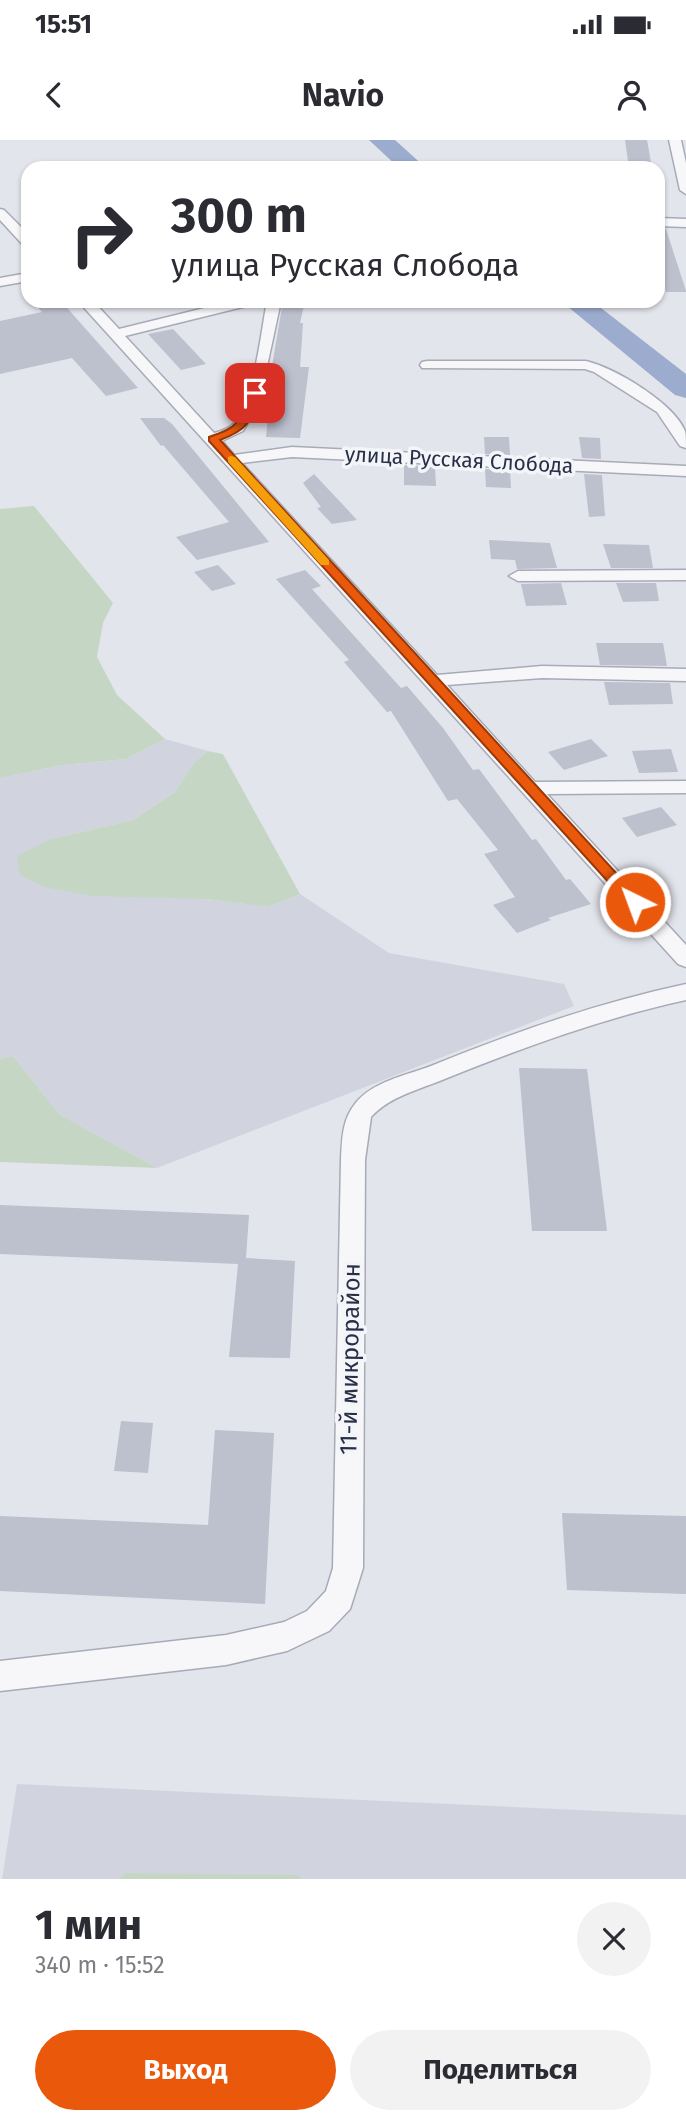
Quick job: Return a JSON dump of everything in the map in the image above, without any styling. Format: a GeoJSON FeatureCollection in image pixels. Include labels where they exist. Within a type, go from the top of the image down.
{"type":"FeatureCollection","features":[{"type":"Feature","properties":{"kind":"street"},"geometry":{"type":"LineString","coordinates":[[676,140],[686,190]]}},
{"type":"Feature","properties":{"kind":"street"},"geometry":{"type":"LineString","coordinates":[[1,216],[21,235]]}},
{"type":"Feature","properties":{"kind":"street"},"geometry":{"type":"LineString","coordinates":[[665,222],[686,223]]}},
{"type":"Feature","properties":{"kind":"street"},"geometry":{"type":"LineString","coordinates":[[0,282],[21,278]]}},
{"type":"Feature","properties":{"kind":"street"},"geometry":{"type":"LineString","coordinates":[[92,308],[533,788],[686,959]]}},
{"type":"Feature","properties":{"kind":"street"},"geometry":{"type":"LineString","coordinates":[[117,334],[222,308]]}},
{"type":"Feature","properties":{"kind":"street"},"geometry":{"type":"LineString","coordinates":[[213,439],[237,429],[247,415],[255,393],[273,308]]}},
{"type":"Feature","properties":{"kind":"street"},"geometry":{"type":"LineString","coordinates":[[427,365],[586,365],[599,369],[662,409],[686,443]]}},
{"type":"Feature","properties":{"kind":"street","name":"улица Русская Слобода"},"geometry":{"type":"LineString","coordinates":[[232,460],[292,453],[686,471]]}},
{"type":"Feature","properties":{"kind":"street"},"geometry":{"type":"LineString","coordinates":[[518,576],[686,575]]}},
{"type":"Feature","properties":{"kind":"street"},"geometry":{"type":"LineString","coordinates":[[433,681],[541,671],[686,676]]}},
{"type":"Feature","properties":{"kind":"street"},"geometry":{"type":"LineString","coordinates":[[533,788],[686,788]]}},
{"type":"Feature","properties":{"kind":"street","name":"11-й микрорайон"},"geometry":{"type":"LineString","coordinates":[[0,1676],[226,1650],[287,1636],[318,1621],[339,1599],[348,1567],[353,1160],[355,1126],[366,1105],[488,1051],[650,999],[686,992]]}},
{"type":"Feature","properties":{"kind":"shaded area"},"geometry":{"type":"Polygon","coordinates":[[[165,739],[208,751],[195,761],[175,792],[133,820],[51,839],[206,899],[268,907],[300,894],[389,953],[564,984],[574,1006],[157,1168],[59,1114],[13,1056],[0,1059],[0,778],[63,765],[126,759],[165,739]]]}},
{"type":"Feature","properties":{"kind":"shaded area"},"geometry":{"type":"Polygon","coordinates":[[[17,1784],[686,1815],[686,1879],[2,1879],[17,1784]]]}},
{"type":"Feature","properties":{"kind":"green space"},"geometry":{"type":"Polygon","coordinates":[[[34,506],[113,603],[103,623],[97,657],[117,695],[165,739],[126,759],[63,765],[0,778],[0,509],[34,506]]]}},
{"type":"Feature","properties":{"kind":"green space"},"geometry":{"type":"Polygon","coordinates":[[[208,751],[223,754],[300,894],[268,907],[206,899],[93,896],[44,887],[20,875],[17,856],[51,839],[133,820],[175,792],[195,761],[208,751]]]}},
{"type":"Feature","properties":{"kind":"green space"},"geometry":{"type":"Polygon","coordinates":[[[13,1056],[59,1114],[157,1168],[0,1162],[0,1059],[13,1056]]]}},
{"type":"Feature","properties":{"kind":"green space"},"geometry":{"type":"Polygon","coordinates":[[[126,1873],[298,1875],[301,1879],[119,1879],[126,1873]]]}},
{"type":"Feature","properties":{"kind":"building"},"geometry":{"type":"Polygon","coordinates":[[[625,140],[647,140],[651,161],[628,161],[625,140]]]}},
{"type":"Feature","properties":{"kind":"building"},"geometry":{"type":"Polygon","coordinates":[[[666,229],[686,292],[666,292],[666,229]]]}},
{"type":"Feature","properties":{"kind":"building"},"geometry":{"type":"Polygon","coordinates":[[[38,308],[67,308],[138,388],[106,396],[72,358],[0,374],[0,321],[42,312],[38,308]]]}},
{"type":"Feature","properties":{"kind":"building"},"geometry":{"type":"Polygon","coordinates":[[[282,308],[303,308],[300,323],[303,323],[300,367],[309,367],[300,438],[266,437],[272,377],[270,378],[282,308]]]}},
{"type":"Feature","properties":{"kind":"building"},"geometry":{"type":"Polygon","coordinates":[[[173,329],[206,364],[181,370],[148,334],[173,329]]]}},
{"type":"Feature","properties":{"kind":"building"},"geometry":{"type":"Polygon","coordinates":[[[140,418],[164,418],[172,424],[269,542],[197,560],[176,537],[229,522],[163,445],[161,446],[140,418]]]}},
{"type":"Feature","properties":{"kind":"building"},"geometry":{"type":"Polygon","coordinates":[[[484,437],[509,437],[510,455],[485,454],[484,437]]]}},
{"type":"Feature","properties":{"kind":"building"},"geometry":{"type":"Polygon","coordinates":[[[579,437],[600,438],[601,459],[582,458],[579,437]]]}},
{"type":"Feature","properties":{"kind":"building"},"geometry":{"type":"Polygon","coordinates":[[[404,465],[435,467],[436,486],[404,485],[404,465]]]}},
{"type":"Feature","properties":{"kind":"building"},"geometry":{"type":"Polygon","coordinates":[[[485,469],[510,470],[511,488],[486,487],[485,469]]]}},
{"type":"Feature","properties":{"kind":"building"},"geometry":{"type":"Polygon","coordinates":[[[314,474],[357,520],[332,524],[317,508],[321,507],[303,483],[314,474]]]}},
{"type":"Feature","properties":{"kind":"building"},"geometry":{"type":"Polygon","coordinates":[[[584,474],[602,475],[605,516],[589,517],[584,474]]]}},
{"type":"Feature","properties":{"kind":"building"},"geometry":{"type":"Polygon","coordinates":[[[489,540],[550,543],[557,568],[517,569],[515,560],[491,559],[489,540]]]}},
{"type":"Feature","properties":{"kind":"building"},"geometry":{"type":"Polygon","coordinates":[[[603,544],[649,545],[653,568],[611,568],[603,544]]]}},
{"type":"Feature","properties":{"kind":"building"},"geometry":{"type":"Polygon","coordinates":[[[218,565],[236,584],[212,591],[194,572],[218,565]]]}},
{"type":"Feature","properties":{"kind":"building"},"geometry":{"type":"Polygon","coordinates":[[[305,570],[321,586],[312,589],[401,688],[407,686],[443,728],[473,770],[479,769],[532,840],[536,839],[566,880],[570,879],[591,904],[548,918],[551,920],[517,933],[493,905],[515,897],[484,854],[498,850],[457,799],[448,801],[391,711],[387,712],[344,662],[349,660],[276,579],[305,570]]]}},
{"type":"Feature","properties":{"kind":"building"},"geometry":{"type":"Polygon","coordinates":[[[561,583],[567,605],[526,606],[521,584],[561,583]]]}},
{"type":"Feature","properties":{"kind":"building"},"geometry":{"type":"Polygon","coordinates":[[[616,583],[656,583],[659,601],[623,602],[616,583]]]}},
{"type":"Feature","properties":{"kind":"building"},"geometry":{"type":"Polygon","coordinates":[[[596,643],[663,643],[667,666],[600,665],[596,643]]]}},
{"type":"Feature","properties":{"kind":"building"},"geometry":{"type":"Polygon","coordinates":[[[604,682],[670,683],[673,704],[609,705],[604,682]]]}},
{"type":"Feature","properties":{"kind":"building"},"geometry":{"type":"Polygon","coordinates":[[[591,739],[608,756],[564,770],[548,752],[591,739]]]}},
{"type":"Feature","properties":{"kind":"building"},"geometry":{"type":"Polygon","coordinates":[[[671,749],[678,772],[639,773],[632,751],[671,749]]]}},
{"type":"Feature","properties":{"kind":"building"},"geometry":{"type":"Polygon","coordinates":[[[661,807],[677,825],[637,837],[622,818],[661,807]]]}},
{"type":"Feature","properties":{"kind":"building"},"geometry":{"type":"Polygon","coordinates":[[[519,1068],[587,1069],[607,1231],[532,1231],[519,1068]]]}},
{"type":"Feature","properties":{"kind":"building"},"geometry":{"type":"Polygon","coordinates":[[[0,1205],[249,1215],[246,1258],[295,1261],[290,1358],[229,1357],[238,1264],[0,1254],[0,1205]]]}},
{"type":"Feature","properties":{"kind":"building"},"geometry":{"type":"Polygon","coordinates":[[[121,1421],[153,1423],[148,1473],[114,1471],[121,1421]]]}},
{"type":"Feature","properties":{"kind":"building"},"geometry":{"type":"Polygon","coordinates":[[[215,1430],[274,1433],[265,1604],[0,1591],[0,1516],[208,1525],[215,1430]]]}},
{"type":"Feature","properties":{"kind":"building"},"geometry":{"type":"Polygon","coordinates":[[[562,1513],[686,1516],[686,1594],[567,1590],[562,1513]]]}},
{"type":"Feature","properties":{"kind":"waterway"},"geometry":{"type":"LineString","coordinates":[[381,140],[406,161]]}},
{"type":"Feature","properties":{"kind":"waterway"},"geometry":{"type":"LineString","coordinates":[[584,308],[686,389]]}},
{"type":"Feature","properties":{"kind":"slow traffic"},"geometry":{"type":"LineString","coordinates":[[231,460],[325,562]]}},
{"type":"Feature","properties":{"kind":"route"},"geometry":{"type":"LineString","coordinates":[[255,393],[247,415],[237,429],[213,439],[635,902]]}}]}
